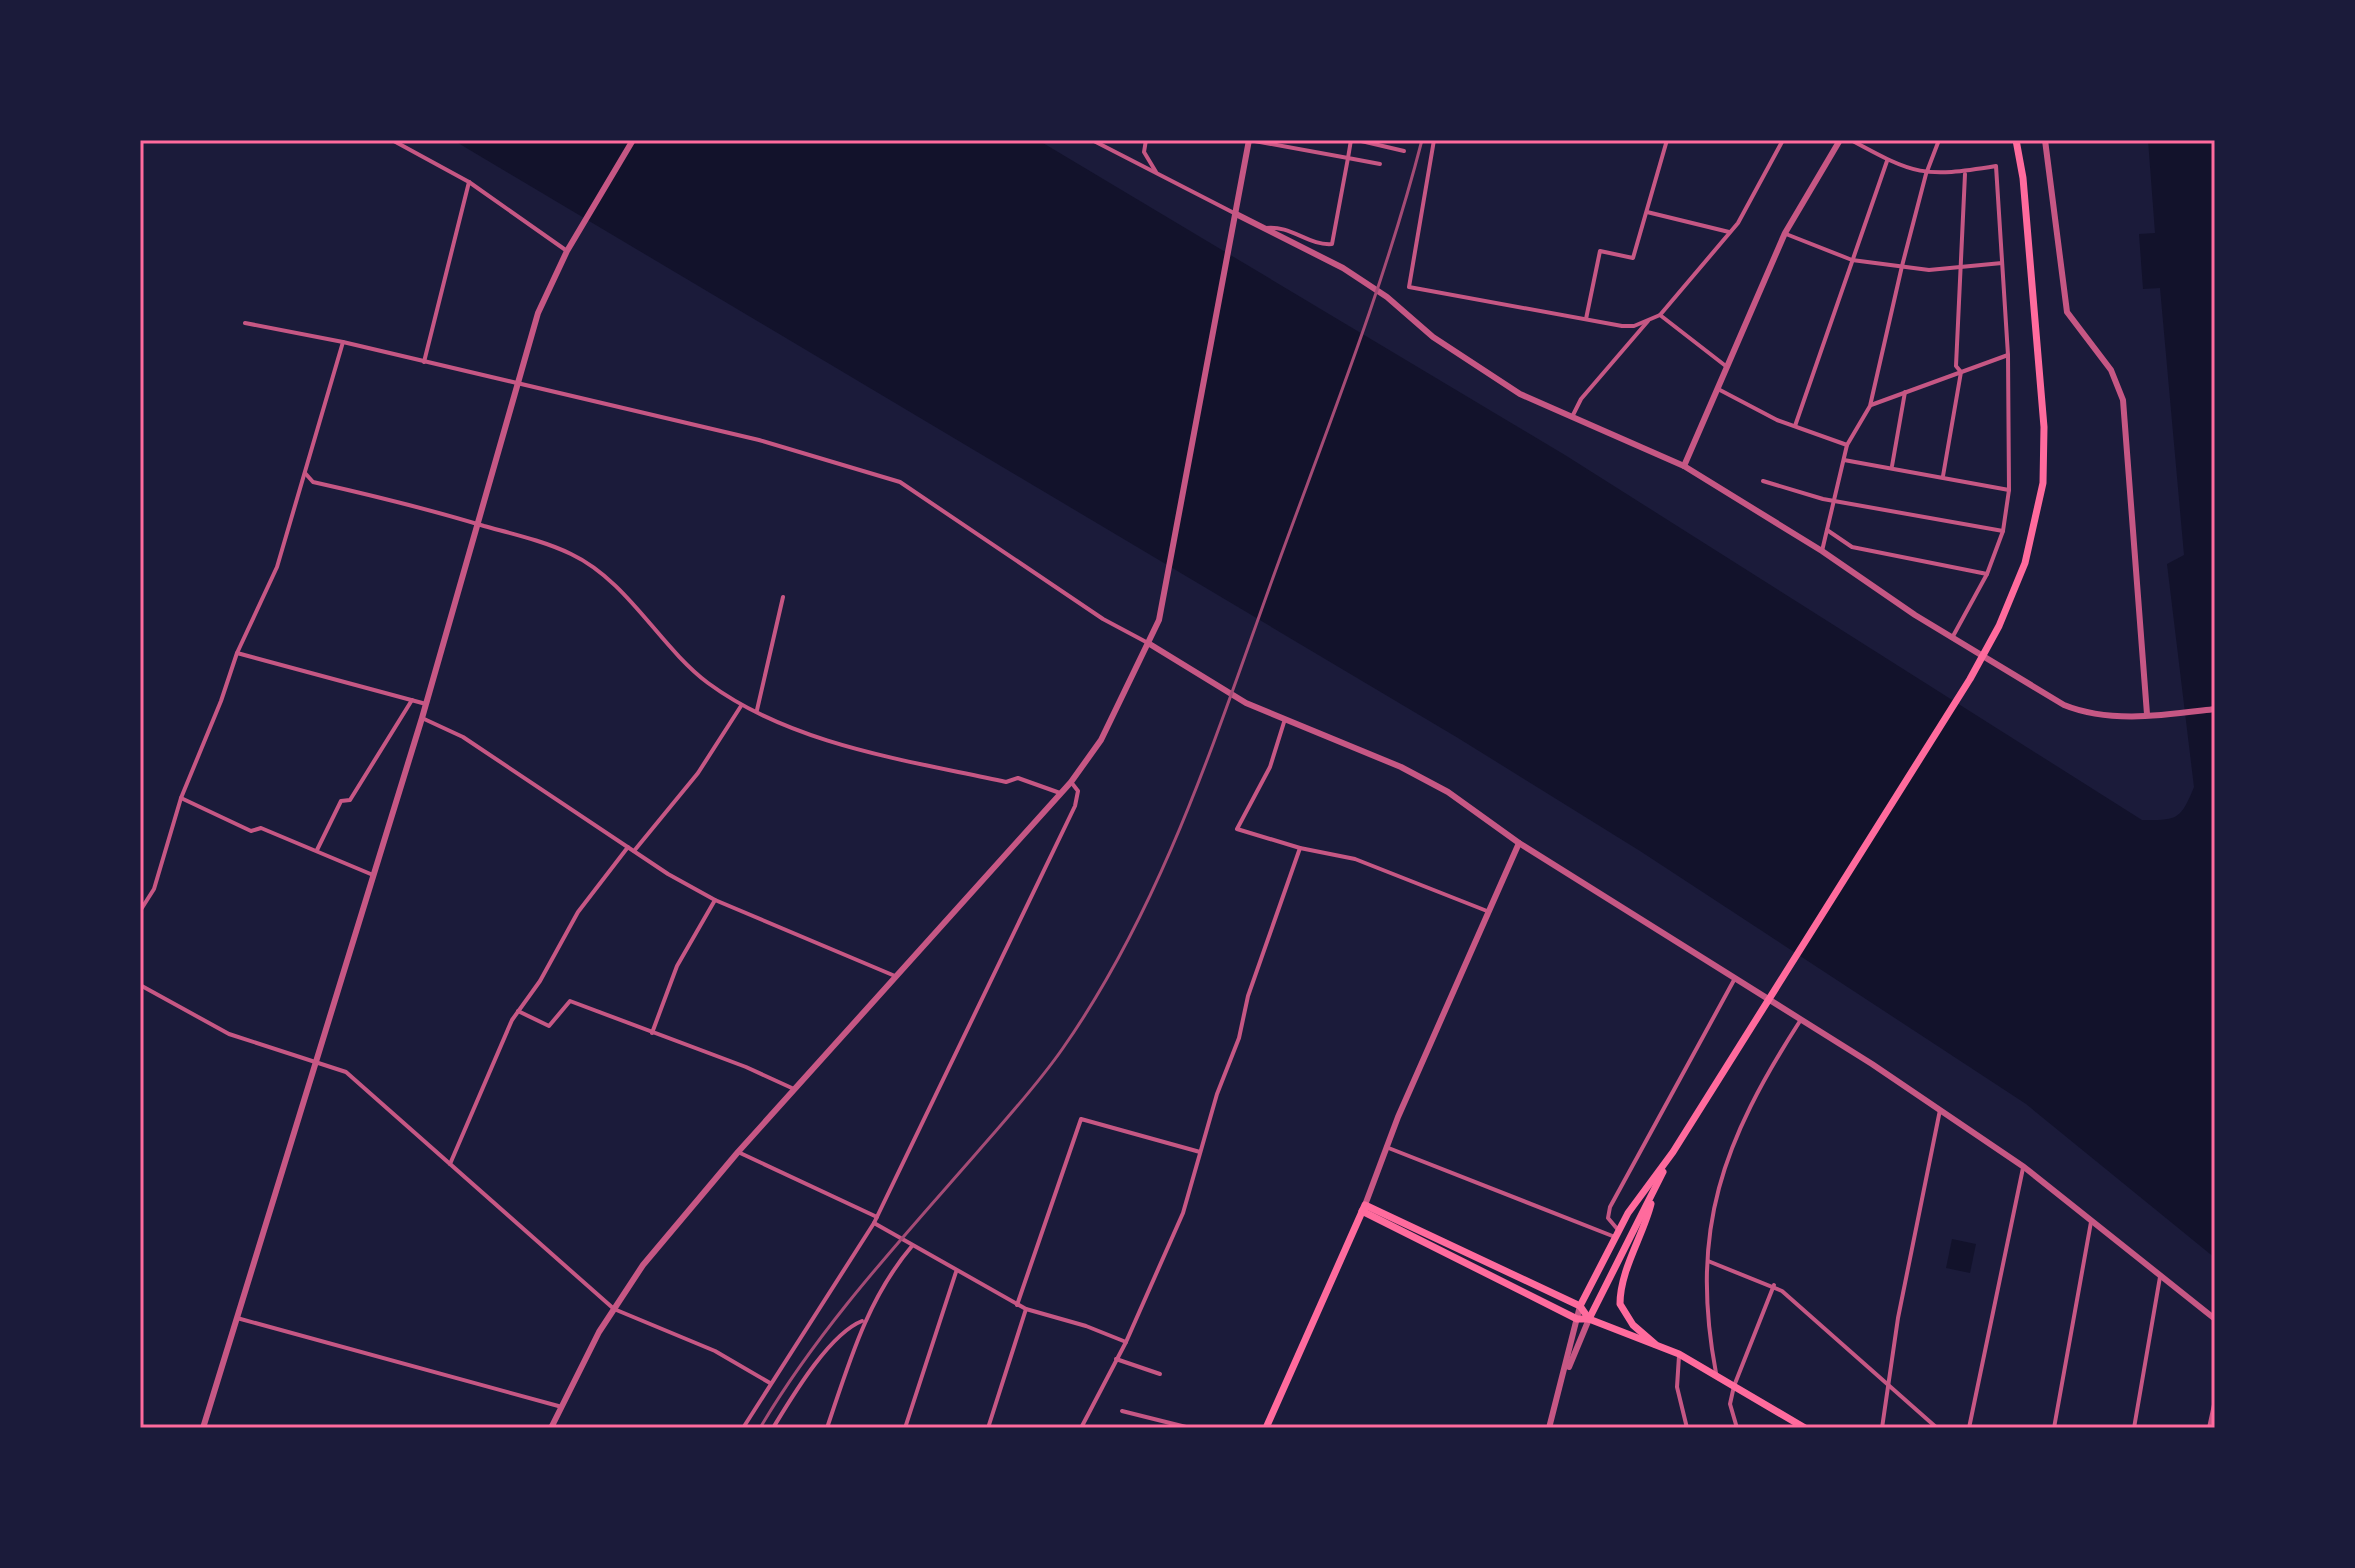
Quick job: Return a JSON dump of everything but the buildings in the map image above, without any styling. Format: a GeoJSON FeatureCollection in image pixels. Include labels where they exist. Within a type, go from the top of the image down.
{"type":"FeatureCollection","features":[{"type":"Feature","properties":{"kind":"main road"},"geometry":{"type":"LineString","coordinates":[[1580,1306],[1617,1234],[1673,1152],[1970,679],[1999,626],[2025,563],[2036,525],[2044,452],[2023,178],[2016,140]]}},
{"type":"Feature","properties":{"kind":"main road"},"geometry":{"type":"LineString","coordinates":[[1589,1319],[1673,1152]]}},
{"type":"Feature","properties":{"kind":"main road"},"geometry":{"type":"LineString","coordinates":[[1654,1190],[1645,1229],[1623,1281],[1620,1304],[1633,1325],[1657,1347]]}},
{"type":"Feature","properties":{"kind":"main road"},"geometry":{"type":"LineString","coordinates":[[1363,1208],[1580,1306],[1589,1319]]}},
{"type":"Feature","properties":{"kind":"main road"},"geometry":{"type":"LineString","coordinates":[[1363,1208],[1577,1319],[1589,1319],[1679,1354],[1805,1428]]}},
{"type":"Feature","properties":{"kind":"main road"},"geometry":{"type":"LineString","coordinates":[[1266,1428],[1363,1208]]}},
{"type":"Feature","properties":{"kind":"street"},"geometry":{"type":"LineString","coordinates":[[392,140],[469,182],[569,247]]}},
{"type":"Feature","properties":{"kind":"street"},"geometry":{"type":"LineString","coordinates":[[203,1428],[422,718],[520,385],[538,313],[569,247],[633,140]]}},
{"type":"Feature","properties":{"kind":"street"},"geometry":{"type":"LineString","coordinates":[[1092,140],[1343,268],[1387,297],[1445,345],[1520,394],[1684,466],[1822,551],[1952,638],[2064,705],[2091,716],[2176,714],[2215,709]]}},
{"type":"Feature","properties":{"kind":"street"},"geometry":{"type":"LineString","coordinates":[[1146,140],[1144,152],[1158,174]]}},
{"type":"Feature","properties":{"kind":"street"},"geometry":{"type":"LineString","coordinates":[[551,1428],[599,1332],[643,1265],[738,1152],[1071,782],[1101,740],[1159,620],[1249,140],[1380,164]]}},
{"type":"Feature","properties":{"kind":"street"},"geometry":{"type":"LineString","coordinates":[[1265,228],[1282,226],[1322,245],[1332,244],[1354,140],[1404,151]]}},
{"type":"Feature","properties":{"kind":"street"},"geometry":{"type":"LineString","coordinates":[[1434,140],[1409,287],[1622,326],[1660,315],[1738,223],[1783,140]]}},
{"type":"Feature","properties":{"kind":"street"},"geometry":{"type":"LineString","coordinates":[[1586,319],[1600,251],[1633,258],[1667,140]]}},
{"type":"Feature","properties":{"kind":"street"},"geometry":{"type":"LineString","coordinates":[[1684,466],[1785,233],[1840,140]]}},
{"type":"Feature","properties":{"kind":"street"},"geometry":{"type":"LineString","coordinates":[[1851,140],[1887,161],[1926,174],[1965,174],[1996,166],[2008,355],[2009,490],[2003,531],[1987,574],[1952,638]]}},
{"type":"Feature","properties":{"kind":"street"},"geometry":{"type":"LineString","coordinates":[[1822,551],[1847,445],[1870,406],[1902,266],[1926,174],[1939,140]]}},
{"type":"Feature","properties":{"kind":"street"},"geometry":{"type":"LineString","coordinates":[[2045,140],[2067,312],[2111,370],[2123,400],[2147,714]]}},
{"type":"Feature","properties":{"kind":"street"},"geometry":{"type":"LineString","coordinates":[[1795,426],[1887,161]]}},
{"type":"Feature","properties":{"kind":"street"},"geometry":{"type":"LineString","coordinates":[[1943,476],[1961,372],[1956,366],[1958,268],[1965,174]]}},
{"type":"Feature","properties":{"kind":"street"},"geometry":{"type":"LineString","coordinates":[[424,362],[469,182]]}},
{"type":"Feature","properties":{"kind":"street"},"geometry":{"type":"LineString","coordinates":[[1647,212],[1729,232]]}},
{"type":"Feature","properties":{"kind":"street"},"geometry":{"type":"LineString","coordinates":[[1785,233],[1852,260],[1929,270],[2002,263]]}},
{"type":"Feature","properties":{"kind":"street"},"geometry":{"type":"LineString","coordinates":[[1660,315],[1727,367]]}},
{"type":"Feature","properties":{"kind":"street"},"geometry":{"type":"LineString","coordinates":[[1571,419],[1581,399],[1648,320]]}},
{"type":"Feature","properties":{"kind":"street"},"geometry":{"type":"LineString","coordinates":[[245,323],[343,342],[759,440],[900,482],[1103,619],[1246,703],[1425,778],[1519,843],[1940,1110],[2024,1167],[2215,1319]]}},
{"type":"Feature","properties":{"kind":"street"},"geometry":{"type":"LineString","coordinates":[[140,911],[154,889],[181,798],[237,653],[277,567],[343,342]]}},
{"type":"Feature","properties":{"kind":"street"},"geometry":{"type":"LineString","coordinates":[[1870,406],[2008,355]]}},
{"type":"Feature","properties":{"kind":"street"},"geometry":{"type":"LineString","coordinates":[[1718,389],[1795,426],[1847,445]]}},
{"type":"Feature","properties":{"kind":"street"},"geometry":{"type":"LineString","coordinates":[[1892,466],[1905,392]]}},
{"type":"Feature","properties":{"kind":"street"},"geometry":{"type":"LineString","coordinates":[[1844,460],[1892,466],[2009,490]]}},
{"type":"Feature","properties":{"kind":"street"},"geometry":{"type":"LineString","coordinates":[[305,473],[313,482],[441,511],[574,555],[606,578],[706,681],[741,706],[757,710],[794,728],[883,756],[1006,782],[1018,778],[1060,793]]}},
{"type":"Feature","properties":{"kind":"street"},"geometry":{"type":"LineString","coordinates":[[1763,481],[1834,500],[2003,531]]}},
{"type":"Feature","properties":{"kind":"street"},"geometry":{"type":"LineString","coordinates":[[1827,530],[1852,547],[1987,574]]}},
{"type":"Feature","properties":{"kind":"street"},"geometry":{"type":"LineString","coordinates":[[757,710],[783,597]]}},
{"type":"Feature","properties":{"kind":"street"},"geometry":{"type":"LineString","coordinates":[[237,653],[426,704]]}},
{"type":"Feature","properties":{"kind":"street"},"geometry":{"type":"LineString","coordinates":[[317,850],[341,801],[350,800],[412,700]]}},
{"type":"Feature","properties":{"kind":"street"},"geometry":{"type":"LineString","coordinates":[[634,851],[698,773],[741,706]]}},
{"type":"Feature","properties":{"kind":"street"},"geometry":{"type":"LineString","coordinates":[[422,718],[463,737],[634,851],[715,900],[896,976]]}},
{"type":"Feature","properties":{"kind":"street"},"geometry":{"type":"LineString","coordinates":[[1285,719],[1270,767],[1237,829],[1300,848],[1355,859],[1487,911]]}},
{"type":"Feature","properties":{"kind":"street"},"geometry":{"type":"LineString","coordinates":[[743,1428],[770,1383],[806,1334],[874,1223],[1075,806],[1078,791],[1071,782]]}},
{"type":"Feature","properties":{"kind":"street"},"geometry":{"type":"LineString","coordinates":[[181,798],[251,831],[261,828],[373,875]]}},
{"type":"Feature","properties":{"kind":"street"},"geometry":{"type":"LineString","coordinates":[[1363,1208],[1386,1147],[1519,843]]}},
{"type":"Feature","properties":{"kind":"street"},"geometry":{"type":"LineString","coordinates":[[450,1164],[485,1077],[518,1011],[578,912],[628,847]]}},
{"type":"Feature","properties":{"kind":"street"},"geometry":{"type":"LineString","coordinates":[[1081,1428],[1126,1342],[1183,1213],[1200,1152],[1300,848]]}},
{"type":"Feature","properties":{"kind":"street"},"geometry":{"type":"LineString","coordinates":[[652,1033],[677,966],[715,900]]}},
{"type":"Feature","properties":{"kind":"street"},"geometry":{"type":"LineString","coordinates":[[1617,1234],[1608,1218],[1610,1207],[1734,980]]}},
{"type":"Feature","properties":{"kind":"street"},"geometry":{"type":"LineString","coordinates":[[140,985],[229,1034],[271,1051],[346,1072],[614,1309],[715,1351],[770,1383]]}},
{"type":"Feature","properties":{"kind":"street"},"geometry":{"type":"LineString","coordinates":[[518,1011],[549,1026],[570,1001],[746,1067],[794,1089]]}},
{"type":"Feature","properties":{"kind":"street"},"geometry":{"type":"LineString","coordinates":[[1716,1377],[1707,1322],[1708,1261],[1715,1202],[1732,1141],[1760,1083],[1800,1021]]}},
{"type":"Feature","properties":{"kind":"street"},"geometry":{"type":"LineString","coordinates":[[1882,1428],[1940,1110]]}},
{"type":"Feature","properties":{"kind":"street"},"geometry":{"type":"LineString","coordinates":[[1017,1305],[1081,1119],[1200,1152]]}},
{"type":"Feature","properties":{"kind":"street"},"geometry":{"type":"LineString","coordinates":[[1386,1147],[1617,1234]]}},
{"type":"Feature","properties":{"kind":"street"},"geometry":{"type":"LineString","coordinates":[[738,1152],[877,1217]]}},
{"type":"Feature","properties":{"kind":"street"},"geometry":{"type":"LineString","coordinates":[[1969,1428],[2024,1167]]}},
{"type":"Feature","properties":{"kind":"street"},"geometry":{"type":"LineString","coordinates":[[2054,1428],[2092,1219]]}},
{"type":"Feature","properties":{"kind":"street"},"geometry":{"type":"LineString","coordinates":[[874,1223],[1017,1305],[1126,1342]]}},
{"type":"Feature","properties":{"kind":"street"},"geometry":{"type":"LineString","coordinates":[[827,1428],[864,1321],[886,1279],[912,1246]]}},
{"type":"Feature","properties":{"kind":"street"},"geometry":{"type":"LineString","coordinates":[[1708,1261],[1774,1285],[1937,1428]]}},
{"type":"Feature","properties":{"kind":"street"},"geometry":{"type":"LineString","coordinates":[[905,1428],[956,1272]]}},
{"type":"Feature","properties":{"kind":"street"},"geometry":{"type":"LineString","coordinates":[[2134,1428],[2161,1274]]}},
{"type":"Feature","properties":{"kind":"street"},"geometry":{"type":"LineString","coordinates":[[1737,1428],[1730,1404],[1734,1386],[1774,1285]]}},
{"type":"Feature","properties":{"kind":"street"},"geometry":{"type":"LineString","coordinates":[[1549,1428],[1580,1306]]}},
{"type":"Feature","properties":{"kind":"street"},"geometry":{"type":"LineString","coordinates":[[988,1428],[1026,1309]]}},
{"type":"Feature","properties":{"kind":"street"},"geometry":{"type":"LineString","coordinates":[[237,1318],[562,1407]]}},
{"type":"Feature","properties":{"kind":"street"},"geometry":{"type":"LineString","coordinates":[[1563,1381],[1589,1319]]}},
{"type":"Feature","properties":{"kind":"street"},"geometry":{"type":"LineString","coordinates":[[773,1428],[814,1368],[850,1326],[864,1321]]}},
{"type":"Feature","properties":{"kind":"street"},"geometry":{"type":"LineString","coordinates":[[1679,1354],[1677,1387],[1687,1428]]}},
{"type":"Feature","properties":{"kind":"street"},"geometry":{"type":"LineString","coordinates":[[1116,1359],[1160,1374]]}},
{"type":"Feature","properties":{"kind":"street"},"geometry":{"type":"LineString","coordinates":[[2209,1428],[2215,1400]]}},
{"type":"Feature","properties":{"kind":"street"},"geometry":{"type":"LineString","coordinates":[[1122,1411],[1190,1428]]}},
{"type":"Feature","properties":{"kind":"shaded area"},"geometry":{"type":"Polygon","coordinates":[[[453,140],[1038,140],[1565,455],[2142,820],[2163,820],[2181,812],[2194,787],[2167,564],[2184,555],[2160,288],[2143,289],[2139,234],[2155,233],[2148,140],[2215,140],[2215,1258],[2026,1104],[1640,851],[1458,738],[453,140]]]}},
{"type":"Feature","properties":{"kind":"shaded area"},"geometry":{"type":"Polygon","coordinates":[[[1952,1239],[1976,1244],[1970,1273],[1946,1268],[1952,1239]]]}},
{"type":"Feature","properties":{"kind":"railway"},"geometry":{"type":"LineString","coordinates":[[760,1428],[808,1356],[861,1287],[1053,1062],[1098,993],[1130,936],[1184,818],[1231,695],[1372,304],[1422,140]]}}]}
